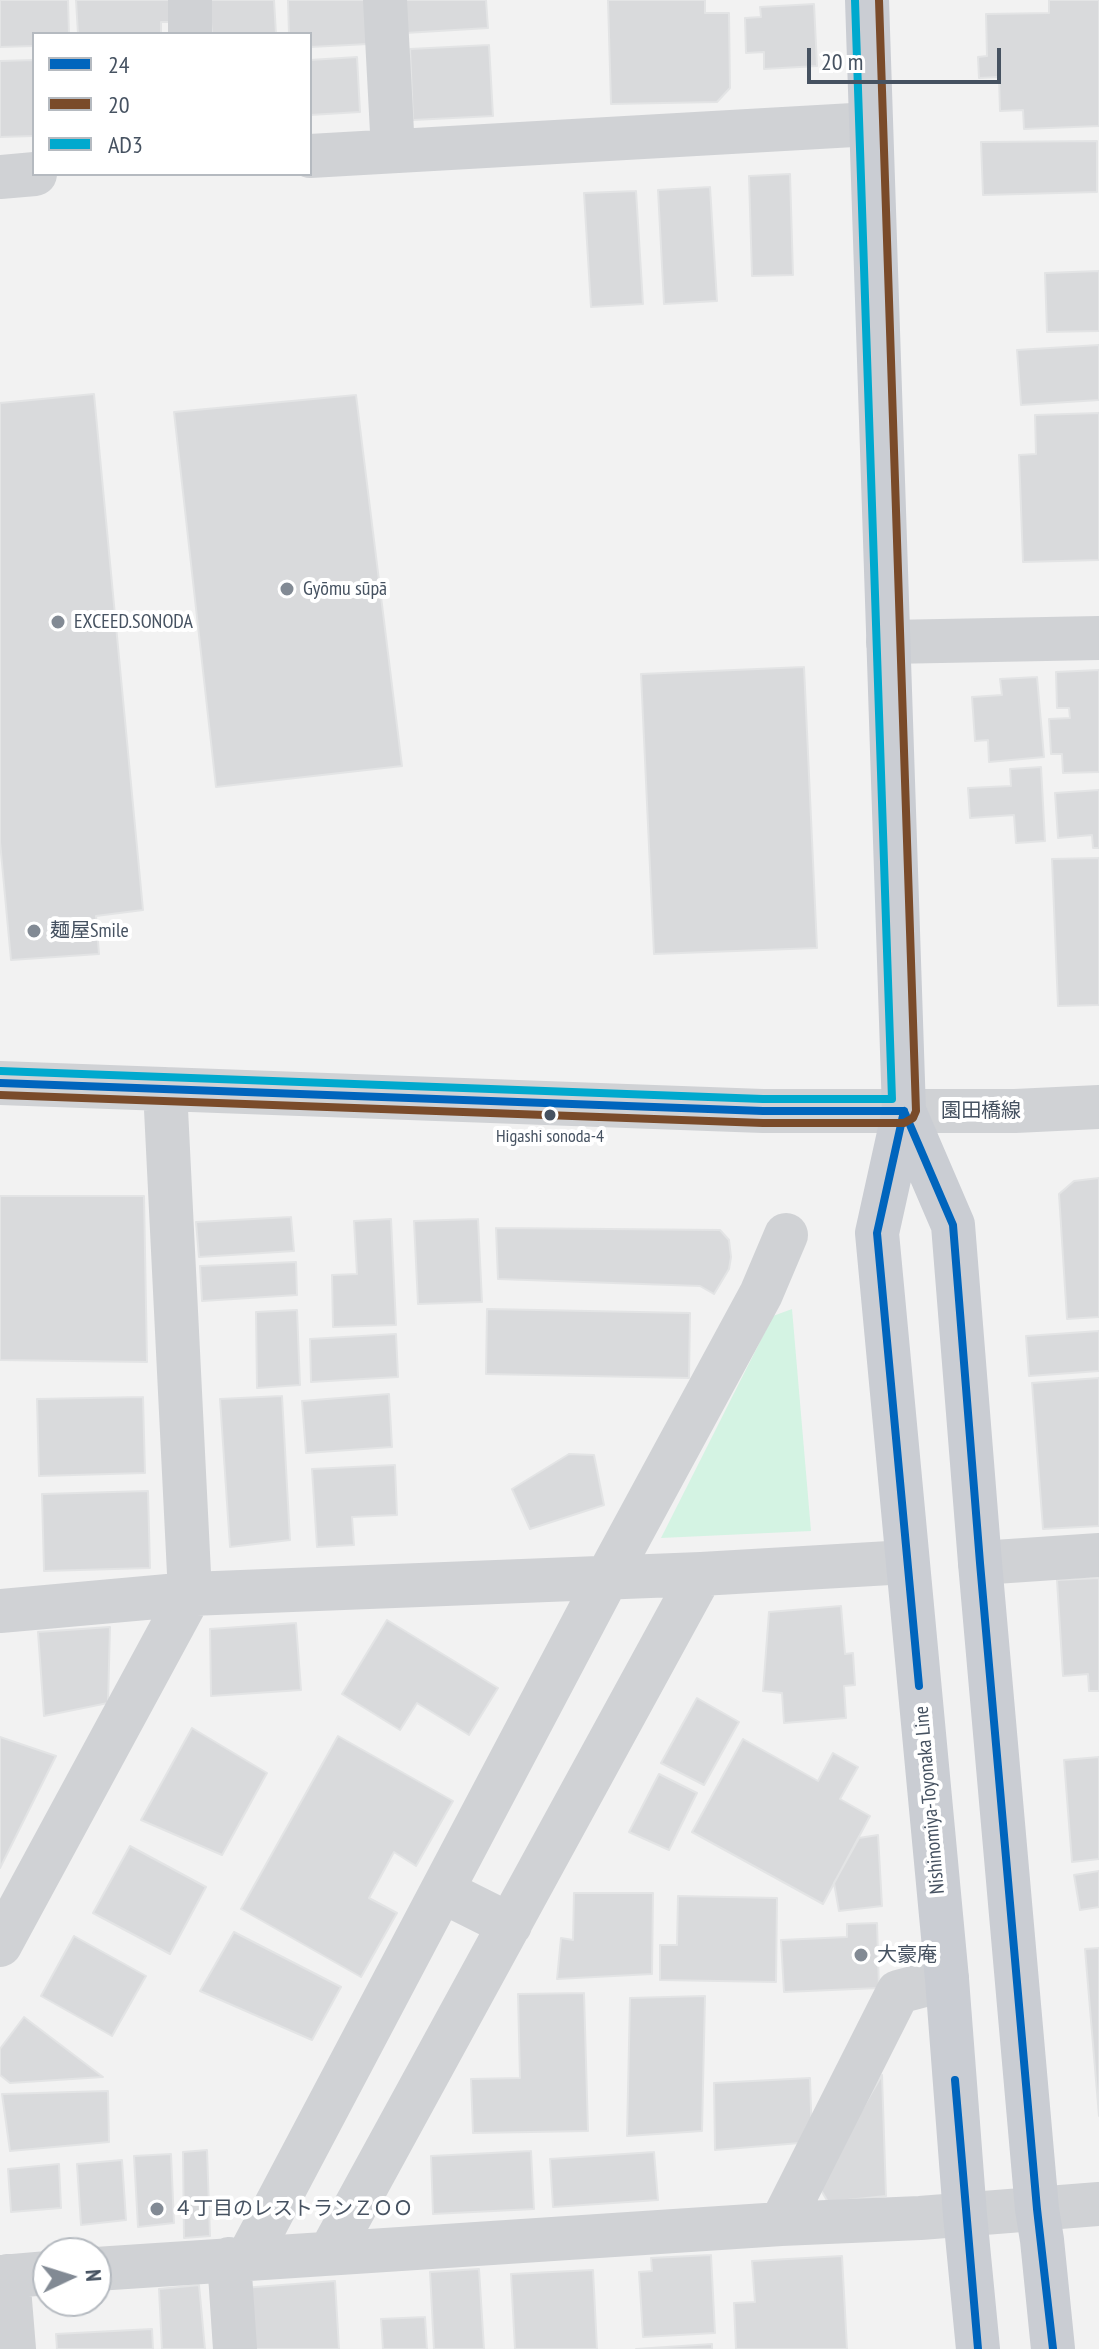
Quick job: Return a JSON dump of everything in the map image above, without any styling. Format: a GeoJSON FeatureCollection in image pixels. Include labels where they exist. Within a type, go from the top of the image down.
{"type":"FeatureCollection","features":[{"type":"Feature","properties":{"kind":"main road","name":"Nishinomiya-Toyonaka Line"},"geometry":{"type":"LineString","coordinates":[[867,0],[904,1111],[877,1233],[947,1979],[978,2349]]}},
{"type":"Feature","properties":{"kind":"main road","name":"Nishinomiya-Toyonaka Line"},"geometry":{"type":"LineString","coordinates":[[904,1111],[953,1225],[1037,2209],[1053,2349]]}},
{"type":"Feature","properties":{"kind":"street"},"geometry":{"type":"LineString","coordinates":[[190,0],[190,32]]}},
{"type":"Feature","properties":{"kind":"street"},"geometry":{"type":"LineString","coordinates":[[385,0],[393,151]]}},
{"type":"Feature","properties":{"kind":"street"},"geometry":{"type":"LineString","coordinates":[[312,156],[871,124]]}},
{"type":"Feature","properties":{"kind":"street"},"geometry":{"type":"LineString","coordinates":[[0,177],[32,174]]}},
{"type":"Feature","properties":{"kind":"street"},"geometry":{"type":"LineString","coordinates":[[888,642],[1099,638]]}},
{"type":"Feature","properties":{"kind":"street","name":"園田橋線"},"geometry":{"type":"LineString","coordinates":[[0,1083],[763,1111],[1015,1111],[1099,1107]]}},
{"type":"Feature","properties":{"kind":"street"},"geometry":{"type":"LineString","coordinates":[[0,1945],[190,1594],[165,1089]]}},
{"type":"Feature","properties":{"kind":"street"},"geometry":{"type":"LineString","coordinates":[[235,2349],[238,2259],[442,1891],[761,1294],[786,1235]]}},
{"type":"Feature","properties":{"kind":"street"},"geometry":{"type":"LineString","coordinates":[[980,1563],[1099,1555]]}},
{"type":"Feature","properties":{"kind":"street"},"geometry":{"type":"LineString","coordinates":[[0,1611],[190,1594],[701,1574],[907,1562]]}},
{"type":"Feature","properties":{"kind":"street"},"geometry":{"type":"LineString","coordinates":[[330,2253],[701,1574]]}},
{"type":"Feature","properties":{"kind":"street"},"geometry":{"type":"LineString","coordinates":[[442,1891],[510,1925]]}},
{"type":"Feature","properties":{"kind":"street"},"geometry":{"type":"LineString","coordinates":[[781,2224],[898,1992],[947,1979]]}},
{"type":"Feature","properties":{"kind":"street"},"geometry":{"type":"LineString","coordinates":[[112,2268],[1099,2204]]}},
{"type":"Feature","properties":{"kind":"street"},"geometry":{"type":"LineString","coordinates":[[14,2349],[19,2275]]}},
{"type":"Feature","properties":{"kind":"green space"},"geometry":{"type":"Polygon","coordinates":[[[792,1309],[811,1531],[661,1538],[773,1316],[792,1309]]]}},
{"type":"Feature","properties":{"kind":"building"},"geometry":{"type":"Polygon","coordinates":[[[0,0],[68,0],[69,32],[32,32],[32,46],[0,47],[0,0]]]}},
{"type":"Feature","properties":{"kind":"building"},"geometry":{"type":"Polygon","coordinates":[[[76,0],[172,0],[173,22],[161,22],[161,32],[78,32],[76,0]]]}},
{"type":"Feature","properties":{"kind":"building"},"geometry":{"type":"Polygon","coordinates":[[[209,0],[274,0],[276,32],[212,32],[209,0]]]}},
{"type":"Feature","properties":{"kind":"building"},"geometry":{"type":"Polygon","coordinates":[[[288,0],[367,0],[368,44],[312,47],[312,32],[289,32],[288,0]]]}},
{"type":"Feature","properties":{"kind":"building"},"geometry":{"type":"Polygon","coordinates":[[[404,0],[486,0],[488,28],[405,33],[404,0]]]}},
{"type":"Feature","properties":{"kind":"building"},"geometry":{"type":"Polygon","coordinates":[[[608,0],[705,0],[705,13],[729,13],[730,88],[717,102],[611,104],[608,0]]]}},
{"type":"Feature","properties":{"kind":"building"},"geometry":{"type":"Polygon","coordinates":[[[1049,0],[1099,0],[1099,126],[1024,129],[1023,110],[1000,111],[999,77],[979,78],[978,57],[987,56],[986,14],[1049,13],[1049,0]]]}},
{"type":"Feature","properties":{"kind":"building"},"geometry":{"type":"Polygon","coordinates":[[[814,4],[817,66],[764,69],[764,52],[746,53],[745,18],[761,17],[760,7],[814,4]]]}},
{"type":"Feature","properties":{"kind":"building"},"geometry":{"type":"Polygon","coordinates":[[[489,45],[493,116],[413,120],[410,49],[489,45]]]}},
{"type":"Feature","properties":{"kind":"building"},"geometry":{"type":"Polygon","coordinates":[[[357,57],[360,112],[312,115],[312,60],[357,57]]]}},
{"type":"Feature","properties":{"kind":"building"},"geometry":{"type":"Polygon","coordinates":[[[32,60],[32,136],[0,137],[0,61],[32,60]]]}},
{"type":"Feature","properties":{"kind":"building"},"geometry":{"type":"Polygon","coordinates":[[[1097,141],[1097,192],[983,195],[981,142],[1097,141]]]}},
{"type":"Feature","properties":{"kind":"building"},"geometry":{"type":"Polygon","coordinates":[[[790,174],[793,275],[752,276],[749,176],[790,174]]]}},
{"type":"Feature","properties":{"kind":"building"},"geometry":{"type":"Polygon","coordinates":[[[710,187],[717,301],[664,304],[658,190],[710,187]]]}},
{"type":"Feature","properties":{"kind":"building"},"geometry":{"type":"Polygon","coordinates":[[[636,191],[643,304],[591,307],[584,193],[636,191]]]}},
{"type":"Feature","properties":{"kind":"building"},"geometry":{"type":"Polygon","coordinates":[[[1099,271],[1099,331],[1047,332],[1045,273],[1099,271]]]}},
{"type":"Feature","properties":{"kind":"building"},"geometry":{"type":"Polygon","coordinates":[[[1099,345],[1099,400],[1021,405],[1017,350],[1099,345]]]}},
{"type":"Feature","properties":{"kind":"building","name":"EXCEED.SONODA"},"geometry":{"type":"Polygon","coordinates":[[[94,394],[143,910],[96,916],[99,954],[11,960],[0,842],[0,403],[94,394]]]}},
{"type":"Feature","properties":{"kind":"building","name":"Gyōmu sūpā"},"geometry":{"type":"Polygon","coordinates":[[[356,395],[402,766],[216,787],[174,412],[356,395]]]}},
{"type":"Feature","properties":{"kind":"building"},"geometry":{"type":"Polygon","coordinates":[[[1099,413],[1099,560],[1023,562],[1019,455],[1036,454],[1035,415],[1099,413]]]}},
{"type":"Feature","properties":{"kind":"building"},"geometry":{"type":"Polygon","coordinates":[[[804,667],[817,948],[654,954],[641,674],[804,667]]]}},
{"type":"Feature","properties":{"kind":"building"},"geometry":{"type":"Polygon","coordinates":[[[1099,670],[1099,772],[1063,773],[1062,754],[1051,754],[1049,719],[1070,718],[1069,708],[1057,708],[1056,672],[1099,670]]]}},
{"type":"Feature","properties":{"kind":"building"},"geometry":{"type":"Polygon","coordinates":[[[1037,677],[1044,757],[989,762],[988,740],[975,741],[972,697],[1002,695],[1000,679],[1037,677]]]}},
{"type":"Feature","properties":{"kind":"building"},"geometry":{"type":"Polygon","coordinates":[[[1041,767],[1045,841],[1016,843],[1014,815],[970,818],[968,788],[1011,786],[1010,769],[1041,767]]]}},
{"type":"Feature","properties":{"kind":"building"},"geometry":{"type":"Polygon","coordinates":[[[1099,790],[1099,848],[1093,848],[1092,835],[1058,838],[1055,793],[1099,790]]]}},
{"type":"Feature","properties":{"kind":"building"},"geometry":{"type":"Polygon","coordinates":[[[1099,858],[1099,1005],[1058,1006],[1052,859],[1099,858]]]}},
{"type":"Feature","properties":{"kind":"building"},"geometry":{"type":"Polygon","coordinates":[[[1099,1178],[1099,1317],[1067,1319],[1059,1194],[1074,1181],[1099,1178]]]}},
{"type":"Feature","properties":{"kind":"building"},"geometry":{"type":"Polygon","coordinates":[[[0,1196],[144,1196],[147,1362],[0,1360],[0,1196]]]}},
{"type":"Feature","properties":{"kind":"building"},"geometry":{"type":"Polygon","coordinates":[[[291,1217],[294,1251],[199,1257],[196,1222],[291,1217]]]}},
{"type":"Feature","properties":{"kind":"building"},"geometry":{"type":"Polygon","coordinates":[[[391,1219],[396,1325],[333,1327],[332,1275],[357,1274],[354,1221],[391,1219]]]}},
{"type":"Feature","properties":{"kind":"building"},"geometry":{"type":"Polygon","coordinates":[[[478,1219],[482,1302],[418,1304],[414,1221],[478,1219]]]}},
{"type":"Feature","properties":{"kind":"building"},"geometry":{"type":"Polygon","coordinates":[[[496,1228],[720,1230],[729,1240],[731,1257],[729,1269],[714,1294],[700,1286],[498,1279],[496,1228]]]}},
{"type":"Feature","properties":{"kind":"building"},"geometry":{"type":"Polygon","coordinates":[[[296,1262],[297,1295],[202,1301],[200,1266],[296,1262]]]}},
{"type":"Feature","properties":{"kind":"building"},"geometry":{"type":"Polygon","coordinates":[[[487,1309],[690,1313],[689,1378],[486,1374],[487,1309]]]}},
{"type":"Feature","properties":{"kind":"building"},"geometry":{"type":"Polygon","coordinates":[[[297,1310],[300,1385],[257,1388],[256,1312],[297,1310]]]}},
{"type":"Feature","properties":{"kind":"building"},"geometry":{"type":"Polygon","coordinates":[[[1099,1331],[1099,1371],[1029,1376],[1026,1336],[1099,1331]]]}},
{"type":"Feature","properties":{"kind":"building"},"geometry":{"type":"Polygon","coordinates":[[[396,1334],[398,1377],[311,1382],[310,1339],[396,1334]]]}},
{"type":"Feature","properties":{"kind":"building"},"geometry":{"type":"Polygon","coordinates":[[[1099,1378],[1099,1526],[1043,1529],[1032,1383],[1099,1378]]]}},
{"type":"Feature","properties":{"kind":"building"},"geometry":{"type":"Polygon","coordinates":[[[389,1394],[392,1447],[306,1453],[302,1401],[389,1394]]]}},
{"type":"Feature","properties":{"kind":"building"},"geometry":{"type":"Polygon","coordinates":[[[282,1396],[290,1540],[230,1547],[220,1399],[282,1396]]]}},
{"type":"Feature","properties":{"kind":"building"},"geometry":{"type":"Polygon","coordinates":[[[143,1397],[145,1473],[39,1476],[37,1399],[143,1397]]]}},
{"type":"Feature","properties":{"kind":"building"},"geometry":{"type":"Polygon","coordinates":[[[569,1454],[594,1455],[604,1505],[530,1529],[512,1489],[569,1454]]]}},
{"type":"Feature","properties":{"kind":"building"},"geometry":{"type":"Polygon","coordinates":[[[395,1465],[397,1515],[352,1517],[354,1545],[317,1547],[312,1469],[395,1465]]]}},
{"type":"Feature","properties":{"kind":"building"},"geometry":{"type":"Polygon","coordinates":[[[148,1491],[150,1568],[44,1571],[42,1494],[148,1491]]]}},
{"type":"Feature","properties":{"kind":"building"},"geometry":{"type":"Polygon","coordinates":[[[1099,1578],[1099,1691],[1089,1691],[1088,1674],[1063,1676],[1057,1580],[1099,1578]]]}},
{"type":"Feature","properties":{"kind":"building"},"geometry":{"type":"Polygon","coordinates":[[[841,1606],[845,1654],[853,1653],[855,1685],[844,1686],[846,1718],[784,1723],[782,1693],[763,1691],[769,1612],[841,1606]]]}},
{"type":"Feature","properties":{"kind":"building"},"geometry":{"type":"Polygon","coordinates":[[[387,1620],[498,1688],[469,1735],[417,1703],[400,1730],[342,1694],[387,1620]]]}},
{"type":"Feature","properties":{"kind":"building"},"geometry":{"type":"Polygon","coordinates":[[[296,1623],[301,1690],[211,1696],[210,1629],[296,1623]]]}},
{"type":"Feature","properties":{"kind":"building"},"geometry":{"type":"Polygon","coordinates":[[[110,1627],[108,1703],[44,1716],[38,1632],[110,1627]]]}},
{"type":"Feature","properties":{"kind":"building"},"geometry":{"type":"Polygon","coordinates":[[[697,1698],[739,1722],[704,1785],[661,1763],[697,1698]]]}},
{"type":"Feature","properties":{"kind":"building"},"geometry":{"type":"Polygon","coordinates":[[[192,1728],[267,1773],[222,1855],[141,1820],[192,1728]]]}},
{"type":"Feature","properties":{"kind":"building"},"geometry":{"type":"Polygon","coordinates":[[[338,1736],[453,1801],[416,1866],[394,1852],[369,1898],[397,1913],[361,1977],[241,1909],[338,1736]]]}},
{"type":"Feature","properties":{"kind":"building"},"geometry":{"type":"Polygon","coordinates":[[[0,1737],[56,1756],[0,1868],[0,1737]]]}},
{"type":"Feature","properties":{"kind":"building"},"geometry":{"type":"Polygon","coordinates":[[[743,1739],[818,1781],[833,1753],[858,1767],[840,1799],[870,1816],[823,1904],[692,1832],[743,1739]]]}},
{"type":"Feature","properties":{"kind":"building"},"geometry":{"type":"Polygon","coordinates":[[[1099,1757],[1099,1859],[1072,1862],[1064,1760],[1099,1757]]]}},
{"type":"Feature","properties":{"kind":"building"},"geometry":{"type":"Polygon","coordinates":[[[659,1774],[697,1793],[669,1850],[629,1832],[659,1774]]]}},
{"type":"Feature","properties":{"kind":"building"},"geometry":{"type":"Polygon","coordinates":[[[878,1835],[882,1906],[839,1911],[834,1883],[859,1838],[878,1835]]]}},
{"type":"Feature","properties":{"kind":"building"},"geometry":{"type":"Polygon","coordinates":[[[130,1846],[206,1887],[170,1954],[93,1913],[130,1846]]]}},
{"type":"Feature","properties":{"kind":"building"},"geometry":{"type":"Polygon","coordinates":[[[1099,1871],[1099,1907],[1080,1910],[1074,1875],[1099,1871]]]}},
{"type":"Feature","properties":{"kind":"building"},"geometry":{"type":"Polygon","coordinates":[[[574,1893],[653,1893],[652,1974],[557,1979],[561,1938],[573,1940],[574,1893]]]}},
{"type":"Feature","properties":{"kind":"building"},"geometry":{"type":"Polygon","coordinates":[[[678,1896],[777,1898],[776,1982],[660,1980],[660,1945],[677,1945],[678,1896]]]}},
{"type":"Feature","properties":{"kind":"building"},"geometry":{"type":"Polygon","coordinates":[[[877,1923],[879,1988],[784,1992],[781,1940],[847,1937],[847,1924],[877,1923]]]}},
{"type":"Feature","properties":{"kind":"building"},"geometry":{"type":"Polygon","coordinates":[[[234,1932],[341,1987],[312,2040],[200,1991],[234,1932]]]}},
{"type":"Feature","properties":{"kind":"building"},"geometry":{"type":"Polygon","coordinates":[[[74,1936],[146,1976],[112,2036],[41,1996],[74,1936]]]}},
{"type":"Feature","properties":{"kind":"building"},"geometry":{"type":"Polygon","coordinates":[[[1099,1948],[1099,2116],[1085,1949],[1099,1948]]]}},
{"type":"Feature","properties":{"kind":"building"},"geometry":{"type":"Polygon","coordinates":[[[584,1993],[588,2131],[473,2133],[471,2079],[520,2078],[518,1994],[584,1993]]]}},
{"type":"Feature","properties":{"kind":"building"},"geometry":{"type":"Polygon","coordinates":[[[705,1996],[702,2131],[627,2136],[630,1998],[705,1996]]]}},
{"type":"Feature","properties":{"kind":"building"},"geometry":{"type":"Polygon","coordinates":[[[24,2017],[103,2077],[10,2083],[0,2075],[0,2049],[24,2017]]]}},
{"type":"Feature","properties":{"kind":"building"},"geometry":{"type":"Polygon","coordinates":[[[882,2075],[886,2196],[828,2202],[818,2185],[882,2075]]]}},
{"type":"Feature","properties":{"kind":"building"},"geometry":{"type":"Polygon","coordinates":[[[810,2078],[812,2142],[715,2150],[714,2083],[810,2078]]]}},
{"type":"Feature","properties":{"kind":"building"},"geometry":{"type":"Polygon","coordinates":[[[108,2091],[109,2142],[10,2151],[2,2094],[108,2091]]]}},
{"type":"Feature","properties":{"kind":"building"},"geometry":{"type":"Polygon","coordinates":[[[207,2150],[210,2236],[184,2238],[183,2152],[207,2150]]]}},
{"type":"Feature","properties":{"kind":"building"},"geometry":{"type":"Polygon","coordinates":[[[531,2151],[534,2209],[433,2214],[431,2156],[531,2151]]]}},
{"type":"Feature","properties":{"kind":"building"},"geometry":{"type":"Polygon","coordinates":[[[654,2152],[658,2200],[553,2207],[550,2159],[654,2152]]]}},
{"type":"Feature","properties":{"kind":"building"},"geometry":{"type":"Polygon","coordinates":[[[171,2154],[174,2223],[138,2227],[134,2156],[171,2154]]]}},
{"type":"Feature","properties":{"kind":"building"},"geometry":{"type":"Polygon","coordinates":[[[122,2160],[126,2220],[81,2225],[77,2164],[122,2160]]]}},
{"type":"Feature","properties":{"kind":"building"},"geometry":{"type":"Polygon","coordinates":[[[59,2164],[61,2208],[11,2212],[8,2169],[59,2164]]]}},
{"type":"Feature","properties":{"kind":"building"},"geometry":{"type":"Polygon","coordinates":[[[711,2255],[715,2333],[643,2337],[639,2272],[652,2271],[651,2258],[711,2255]]]}},
{"type":"Feature","properties":{"kind":"building"},"geometry":{"type":"Polygon","coordinates":[[[842,2256],[847,2349],[736,2349],[734,2303],[755,2302],[752,2261],[842,2256]]]}},
{"type":"Feature","properties":{"kind":"building"},"geometry":{"type":"Polygon","coordinates":[[[479,2269],[484,2349],[434,2349],[430,2272],[479,2269]]]}},
{"type":"Feature","properties":{"kind":"building"},"geometry":{"type":"Polygon","coordinates":[[[593,2270],[597,2349],[515,2349],[511,2274],[593,2270]]]}},
{"type":"Feature","properties":{"kind":"building"},"geometry":{"type":"Polygon","coordinates":[[[335,2281],[339,2349],[246,2349],[242,2288],[335,2281]]]}},
{"type":"Feature","properties":{"kind":"building"},"geometry":{"type":"Polygon","coordinates":[[[199,2285],[205,2349],[162,2349],[159,2289],[199,2285]]]}},
{"type":"Feature","properties":{"kind":"building"},"geometry":{"type":"Polygon","coordinates":[[[425,2317],[427,2349],[383,2349],[381,2319],[425,2317]]]}},
{"type":"Feature","properties":{"kind":"building"},"geometry":{"type":"Polygon","coordinates":[[[152,2329],[153,2349],[57,2349],[56,2334],[152,2329]]]}},
{"type":"Feature","properties":{"kind":"building"},"geometry":{"type":"Polygon","coordinates":[[[712,2344],[712,2349],[636,2349],[712,2344]]]}},
{"type":"Feature","properties":{"kind":"transit line","name":"AD3"},"geometry":{"type":"LineString","coordinates":[[0,1071],[763,1099],[892,1099],[855,0]]}},
{"type":"Feature","properties":{"kind":"transit line","name":"20"},"geometry":{"type":"LineString","coordinates":[[0,1095],[763,1123],[904,1123],[913,1118],[916,1111],[879,0]]}},
{"type":"Feature","properties":{"kind":"transit line","name":"24"},"geometry":{"type":"LineString","coordinates":[[0,1083],[763,1111],[904,1111]]}},
{"type":"Feature","properties":{"kind":"transit line","name":"24"},"geometry":{"type":"LineString","coordinates":[[904,1111],[953,1225],[1037,2209],[1053,2349]]}},
{"type":"Feature","properties":{"kind":"transit line","name":"24"},"geometry":{"type":"LineString","coordinates":[[904,1111],[877,1233],[919,1686]]}},
{"type":"Feature","properties":{"kind":"transit line","name":"24"},"geometry":{"type":"LineString","coordinates":[[955,2080],[978,2349]]}},
{"type":"Feature","properties":{"kind":"place","name":"Gyōmu sūpā"},"geometry":{"type":"Point","coordinates":[287,589]}},
{"type":"Feature","properties":{"kind":"place","name":"EXCEED.SONODA"},"geometry":{"type":"Point","coordinates":[58,622]}},
{"type":"Feature","properties":{"kind":"place","name":"麺屋Smile"},"geometry":{"type":"Point","coordinates":[34,931]}},
{"type":"Feature","properties":{"kind":"place","name":"Higashi sonoda-4"},"geometry":{"type":"Point","coordinates":[550,1115]}},
{"type":"Feature","properties":{"kind":"place","name":"大豪庵"},"geometry":{"type":"Point","coordinates":[861,1955]}},
{"type":"Feature","properties":{"kind":"place","name":"４丁目のレストランＺＯＯ"},"geometry":{"type":"Point","coordinates":[157,2209]}}]}
